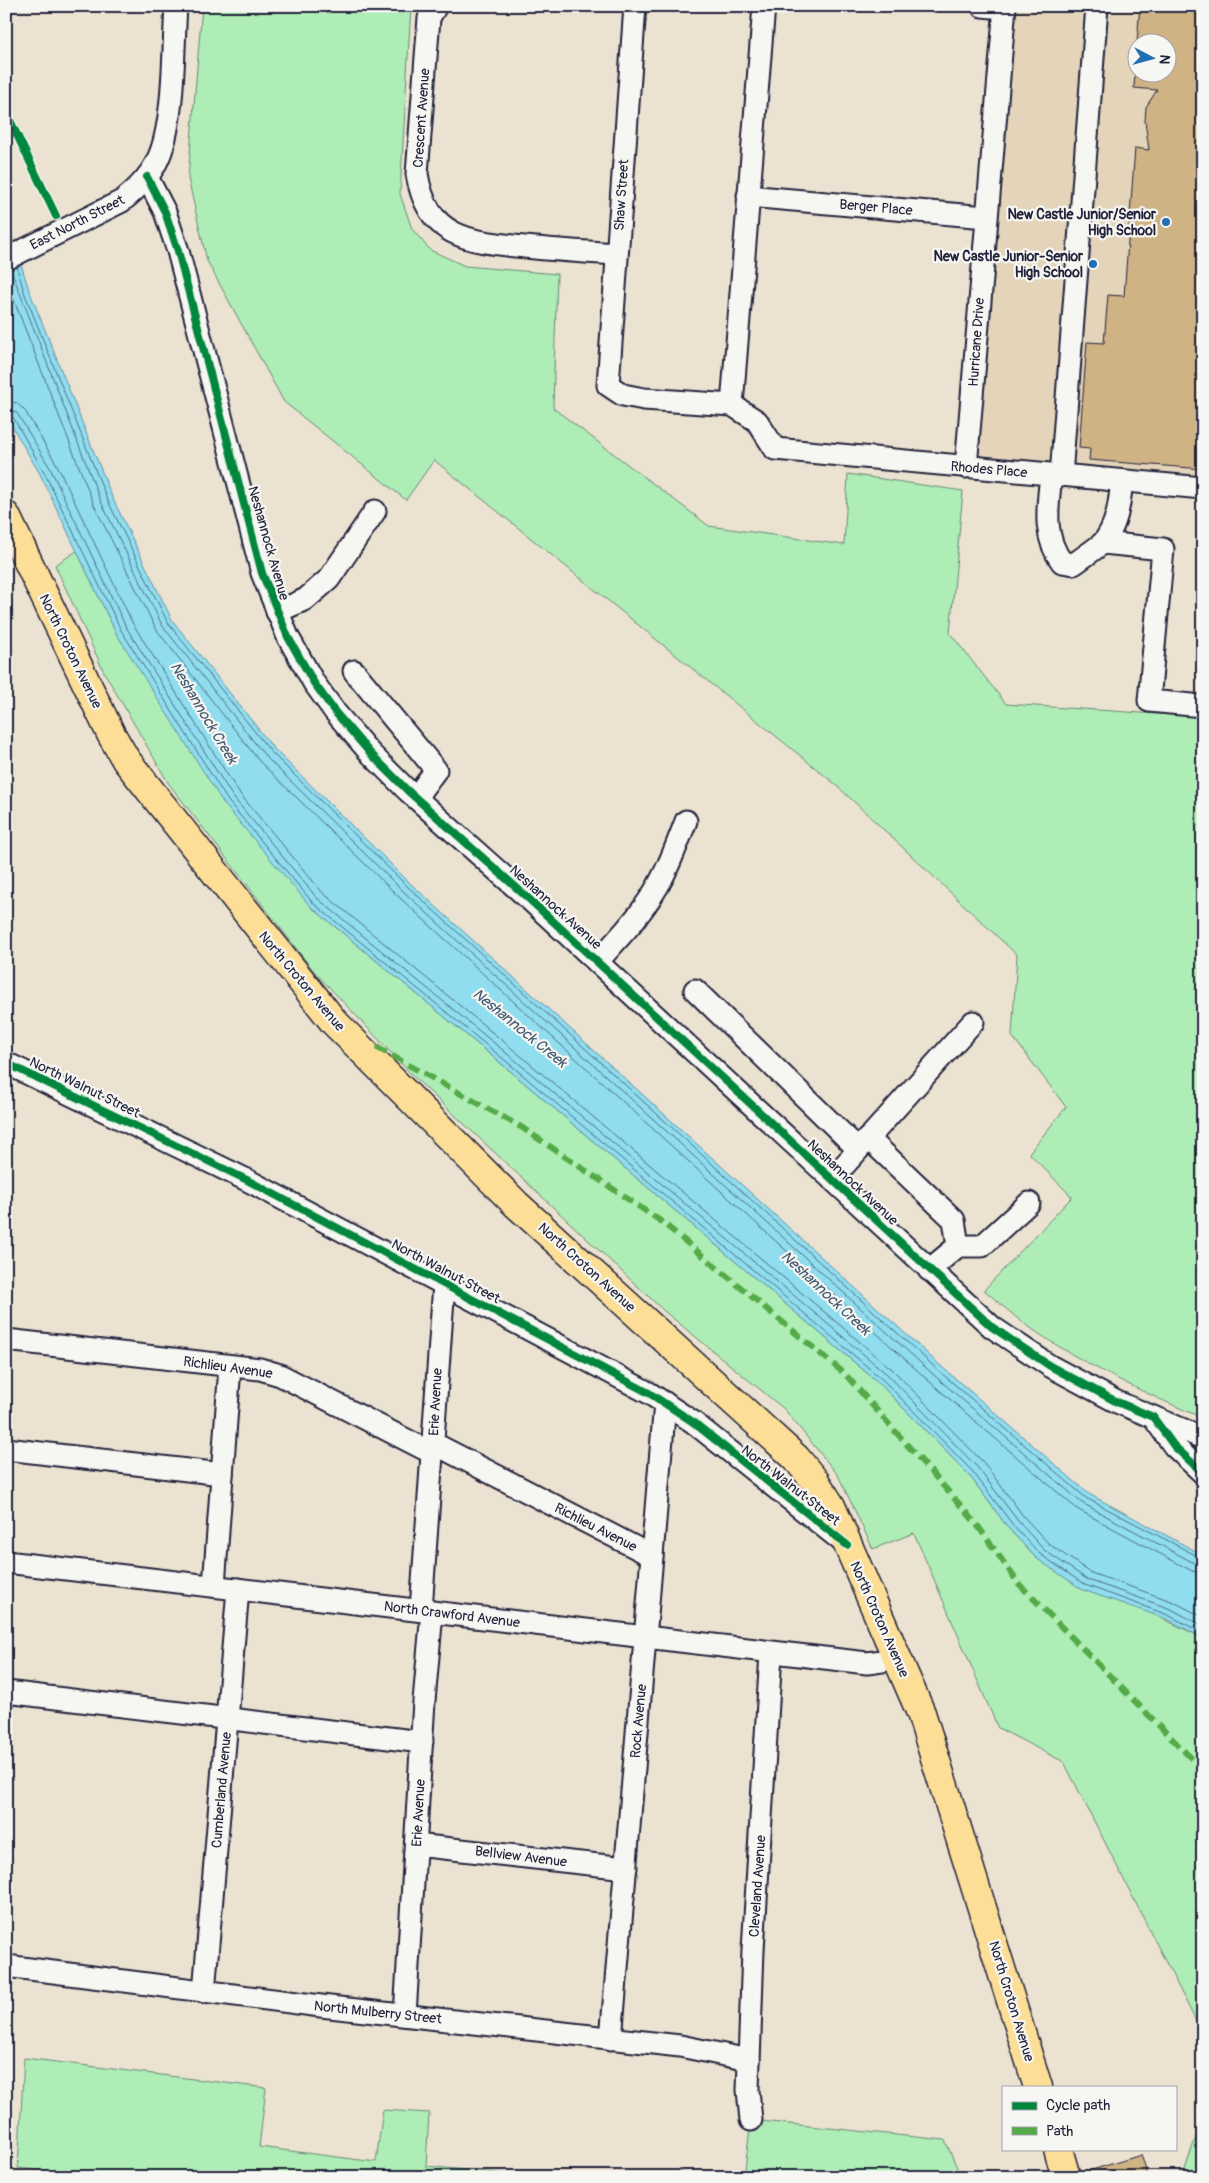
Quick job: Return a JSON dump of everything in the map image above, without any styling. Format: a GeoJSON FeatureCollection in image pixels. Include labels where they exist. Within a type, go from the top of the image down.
{"type":"FeatureCollection","features":[{"type":"Feature","properties":{"kind":"main road","name":"North Croton Avenue"},"geometry":{"type":"LineString","coordinates":[[6,516],[111,734],[126,760],[334,1022],[516,1204],[796,1458],[815,1481],[830,1506],[922,1713],[1038,2086]]}},
{"type":"Feature","properties":{"kind":"main road"},"geometry":{"type":"LineString","coordinates":[[1058,2150],[1066,2177]]}},
{"type":"Feature","properties":{"kind":"street","name":"East North Street"},"geometry":{"type":"LineString","coordinates":[[6,259],[56,232],[122,201],[147,178],[157,162],[164,143],[168,121],[176,6]]}},
{"type":"Feature","properties":{"kind":"street","name":"Crescent Avenue"},"geometry":{"type":"LineString","coordinates":[[436,6],[429,18],[417,174],[420,193],[435,220],[449,232],[478,242],[616,254]]}},
{"type":"Feature","properties":{"kind":"street","name":"Shaw Street"},"geometry":{"type":"LineString","coordinates":[[635,6],[608,385],[623,395],[732,405]]}},
{"type":"Feature","properties":{"kind":"street"},"geometry":{"type":"LineString","coordinates":[[732,405],[764,6]]}},
{"type":"Feature","properties":{"kind":"street"},"geometry":{"type":"LineString","coordinates":[[982,6],[1004,7],[986,217]]}},
{"type":"Feature","properties":{"kind":"street"},"geometry":{"type":"LineString","coordinates":[[1097,6],[1064,425],[1047,527],[1049,540],[1058,558],[1067,564],[1074,564],[1103,543],[1112,531],[1118,516],[1122,481]]}},
{"type":"Feature","properties":{"kind":"street","name":"Neshannock Avenue"},"geometry":{"type":"LineString","coordinates":[[147,178],[165,212],[178,252],[262,573],[276,612],[314,683],[335,712],[370,753],[416,797],[992,1327],[1026,1352],[1117,1402],[1203,1438]]}},
{"type":"Feature","properties":{"kind":"street","name":"Berger Place"},"geometry":{"type":"LineString","coordinates":[[748,196],[986,217]]}},
{"type":"Feature","properties":{"kind":"street","name":"Hurricane Drive"},"geometry":{"type":"LineString","coordinates":[[966,467],[986,217]]}},
{"type":"Feature","properties":{"kind":"street","name":"Rhodes Place"},"geometry":{"type":"LineString","coordinates":[[732,405],[757,421],[769,436],[775,449],[1203,488]]}},
{"type":"Feature","properties":{"kind":"street"},"geometry":{"type":"LineString","coordinates":[[276,612],[306,599],[330,579],[374,511]]}},
{"type":"Feature","properties":{"kind":"street"},"geometry":{"type":"LineString","coordinates":[[1103,543],[1163,548],[1149,702],[1203,706]]}},
{"type":"Feature","properties":{"kind":"street"},"geometry":{"type":"LineString","coordinates":[[354,671],[436,770],[416,797]]}},
{"type":"Feature","properties":{"kind":"street"},"geometry":{"type":"LineString","coordinates":[[596,962],[641,912],[657,889],[674,853],[686,821]]}},
{"type":"Feature","properties":{"kind":"street"},"geometry":{"type":"LineString","coordinates":[[694,990],[863,1144],[954,1220],[958,1246]]}},
{"type":"Feature","properties":{"kind":"street"},"geometry":{"type":"LineString","coordinates":[[832,1179],[974,1022]]}},
{"type":"Feature","properties":{"kind":"street","name":"North Walnut Street"},"geometry":{"type":"LineString","coordinates":[[6,1063],[247,1180],[665,1403],[778,1488],[847,1545]]}},
{"type":"Feature","properties":{"kind":"street"},"geometry":{"type":"LineString","coordinates":[[929,1270],[958,1246],[982,1246],[1029,1203]]}},
{"type":"Feature","properties":{"kind":"street","name":"Erie Avenue"},"geometry":{"type":"LineString","coordinates":[[405,2015],[422,1742],[432,1448],[444,1284]]}},
{"type":"Feature","properties":{"kind":"street","name":"Richlieu Avenue"},"geometry":{"type":"LineString","coordinates":[[6,1340],[260,1369],[280,1375],[652,1556]]}},
{"type":"Feature","properties":{"kind":"street"},"geometry":{"type":"LineString","coordinates":[[214,1586],[230,1366]]}},
{"type":"Feature","properties":{"kind":"street","name":"Rock Avenue"},"geometry":{"type":"LineString","coordinates":[[611,2039],[665,1403]]}},
{"type":"Feature","properties":{"kind":"street"},"geometry":{"type":"LineString","coordinates":[[1153,1416],[1174,1446],[1203,1472]]}},
{"type":"Feature","properties":{"kind":"street"},"geometry":{"type":"LineString","coordinates":[[6,1449],[222,1474]]}},
{"type":"Feature","properties":{"kind":"street","name":"North Crawford Avenue"},"geometry":{"type":"LineString","coordinates":[[6,1562],[867,1663],[882,1661],[895,1654]]}},
{"type":"Feature","properties":{"kind":"street","name":"Cumberland Avenue"},"geometry":{"type":"LineString","coordinates":[[204,1992],[238,1589]]}},
{"type":"Feature","properties":{"kind":"street","name":"Cleveland Avenue"},"geometry":{"type":"LineString","coordinates":[[751,2120],[748,2090],[753,1950],[771,1653]]}},
{"type":"Feature","properties":{"kind":"street"},"geometry":{"type":"LineString","coordinates":[[6,1692],[227,1717],[422,1742]]}},
{"type":"Feature","properties":{"kind":"street","name":"Bellview Avenue"},"geometry":{"type":"LineString","coordinates":[[416,1845],[626,1868]]}},
{"type":"Feature","properties":{"kind":"street","name":"North Mulberry Street"},"geometry":{"type":"LineString","coordinates":[[6,1966],[204,1992],[680,2046],[749,2060]]}},
{"type":"Feature","properties":{"kind":"shaded area","name":"New Castle Junior-Senior High School"},"geometry":{"type":"Polygon","coordinates":[[[982,6],[1203,6],[1203,488],[966,467],[1004,8],[982,6]]]}},
{"type":"Feature","properties":{"kind":"green space"},"geometry":{"type":"Polygon","coordinates":[[[202,6],[411,6],[400,194],[412,229],[430,250],[465,266],[557,274],[553,408],[709,526],[844,545],[848,474],[963,491],[950,633],[1006,704],[1203,717],[1203,1418],[1136,1388],[1049,1341],[1023,1323],[984,1290],[1072,1197],[1029,1153],[1066,1107],[1012,1036],[1017,955],[834,783],[434,460],[406,500],[284,402],[207,261],[188,178],[202,6]]]}},
{"type":"Feature","properties":{"kind":"green space"},"geometry":{"type":"Polygon","coordinates":[[[77,551],[116,633],[310,906],[509,1070],[880,1384],[969,1475],[1009,1529],[1036,1558],[1203,1638],[1203,2035],[1064,1762],[998,1728],[914,1533],[873,1549],[838,1475],[784,1409],[664,1311],[414,1077],[313,970],[169,784],[104,672],[55,565],[77,551]]]}},
{"type":"Feature","properties":{"kind":"green space"},"geometry":{"type":"Polygon","coordinates":[[[24,2058],[266,2088],[259,2147],[376,2162],[383,2110],[429,2113],[426,2166],[537,2177],[95,2177],[18,2168],[24,2058]]]}},
{"type":"Feature","properties":{"kind":"green space"},"geometry":{"type":"Polygon","coordinates":[[[1203,2117],[1203,2177],[1182,2177],[1203,2117]]]}},
{"type":"Feature","properties":{"kind":"green space"},"geometry":{"type":"Polygon","coordinates":[[[751,2120],[945,2140],[961,2177],[744,2177],[751,2120]]]}},
{"type":"Feature","properties":{"kind":"water","name":"Neshannock Creek"},"geometry":{"type":"Polygon","coordinates":[[[6,217],[29,290],[112,497],[172,620],[274,749],[411,884],[942,1367],[1089,1494],[1203,1555],[1203,1638],[1167,1619],[1083,1590],[1036,1558],[1009,1529],[969,1475],[880,1384],[509,1070],[310,906],[224,804],[116,633],[40,474],[6,416],[6,217]]]}},
{"type":"Feature","properties":{"kind":"building","name":"New Castle Junior/Senior High School"},"geometry":{"type":"Polygon","coordinates":[[[1140,6],[1203,6],[1203,469],[1089,460],[1090,449],[1079,448],[1087,342],[1104,343],[1108,295],[1124,296],[1135,148],[1149,150],[1145,121],[1146,107],[1157,90],[1134,88],[1134,82],[1176,82],[1176,32],[1138,32],[1140,6]]]}},
{"type":"Feature","properties":{"kind":"building"},"geometry":{"type":"Polygon","coordinates":[[[1141,2155],[1149,2177],[1082,2177],[1082,2173],[1141,2155]]]}},
{"type":"Feature","properties":{"kind":"marked path"},"geometry":{"type":"LineString","coordinates":[[376,1047],[521,1127],[662,1222],[845,1374],[975,1522],[1019,1584],[1193,1760],[1203,1767]]}},
{"type":"Feature","properties":{"kind":"cycle path"},"geometry":{"type":"LineString","coordinates":[[6,112],[56,216]]}},
{"type":"Feature","properties":{"kind":"cycle path"},"geometry":{"type":"LineString","coordinates":[[147,177],[165,212],[178,251],[262,573],[288,637],[314,683],[335,712],[370,753],[408,791],[529,899],[992,1327],[1050,1366],[1117,1402],[1153,1417],[1174,1446],[1203,1473]]}},
{"type":"Feature","properties":{"kind":"cycle path"},"geometry":{"type":"LineString","coordinates":[[6,1063],[247,1180],[649,1393],[693,1422],[847,1545]]}},
{"type":"Feature","properties":{"kind":"place","name":"New Castle Junior/Senior High School"},"geometry":{"type":"Point","coordinates":[1166,222]}},
{"type":"Feature","properties":{"kind":"place","name":"New Castle Junior-Senior High School"},"geometry":{"type":"Point","coordinates":[1093,264]}}]}
